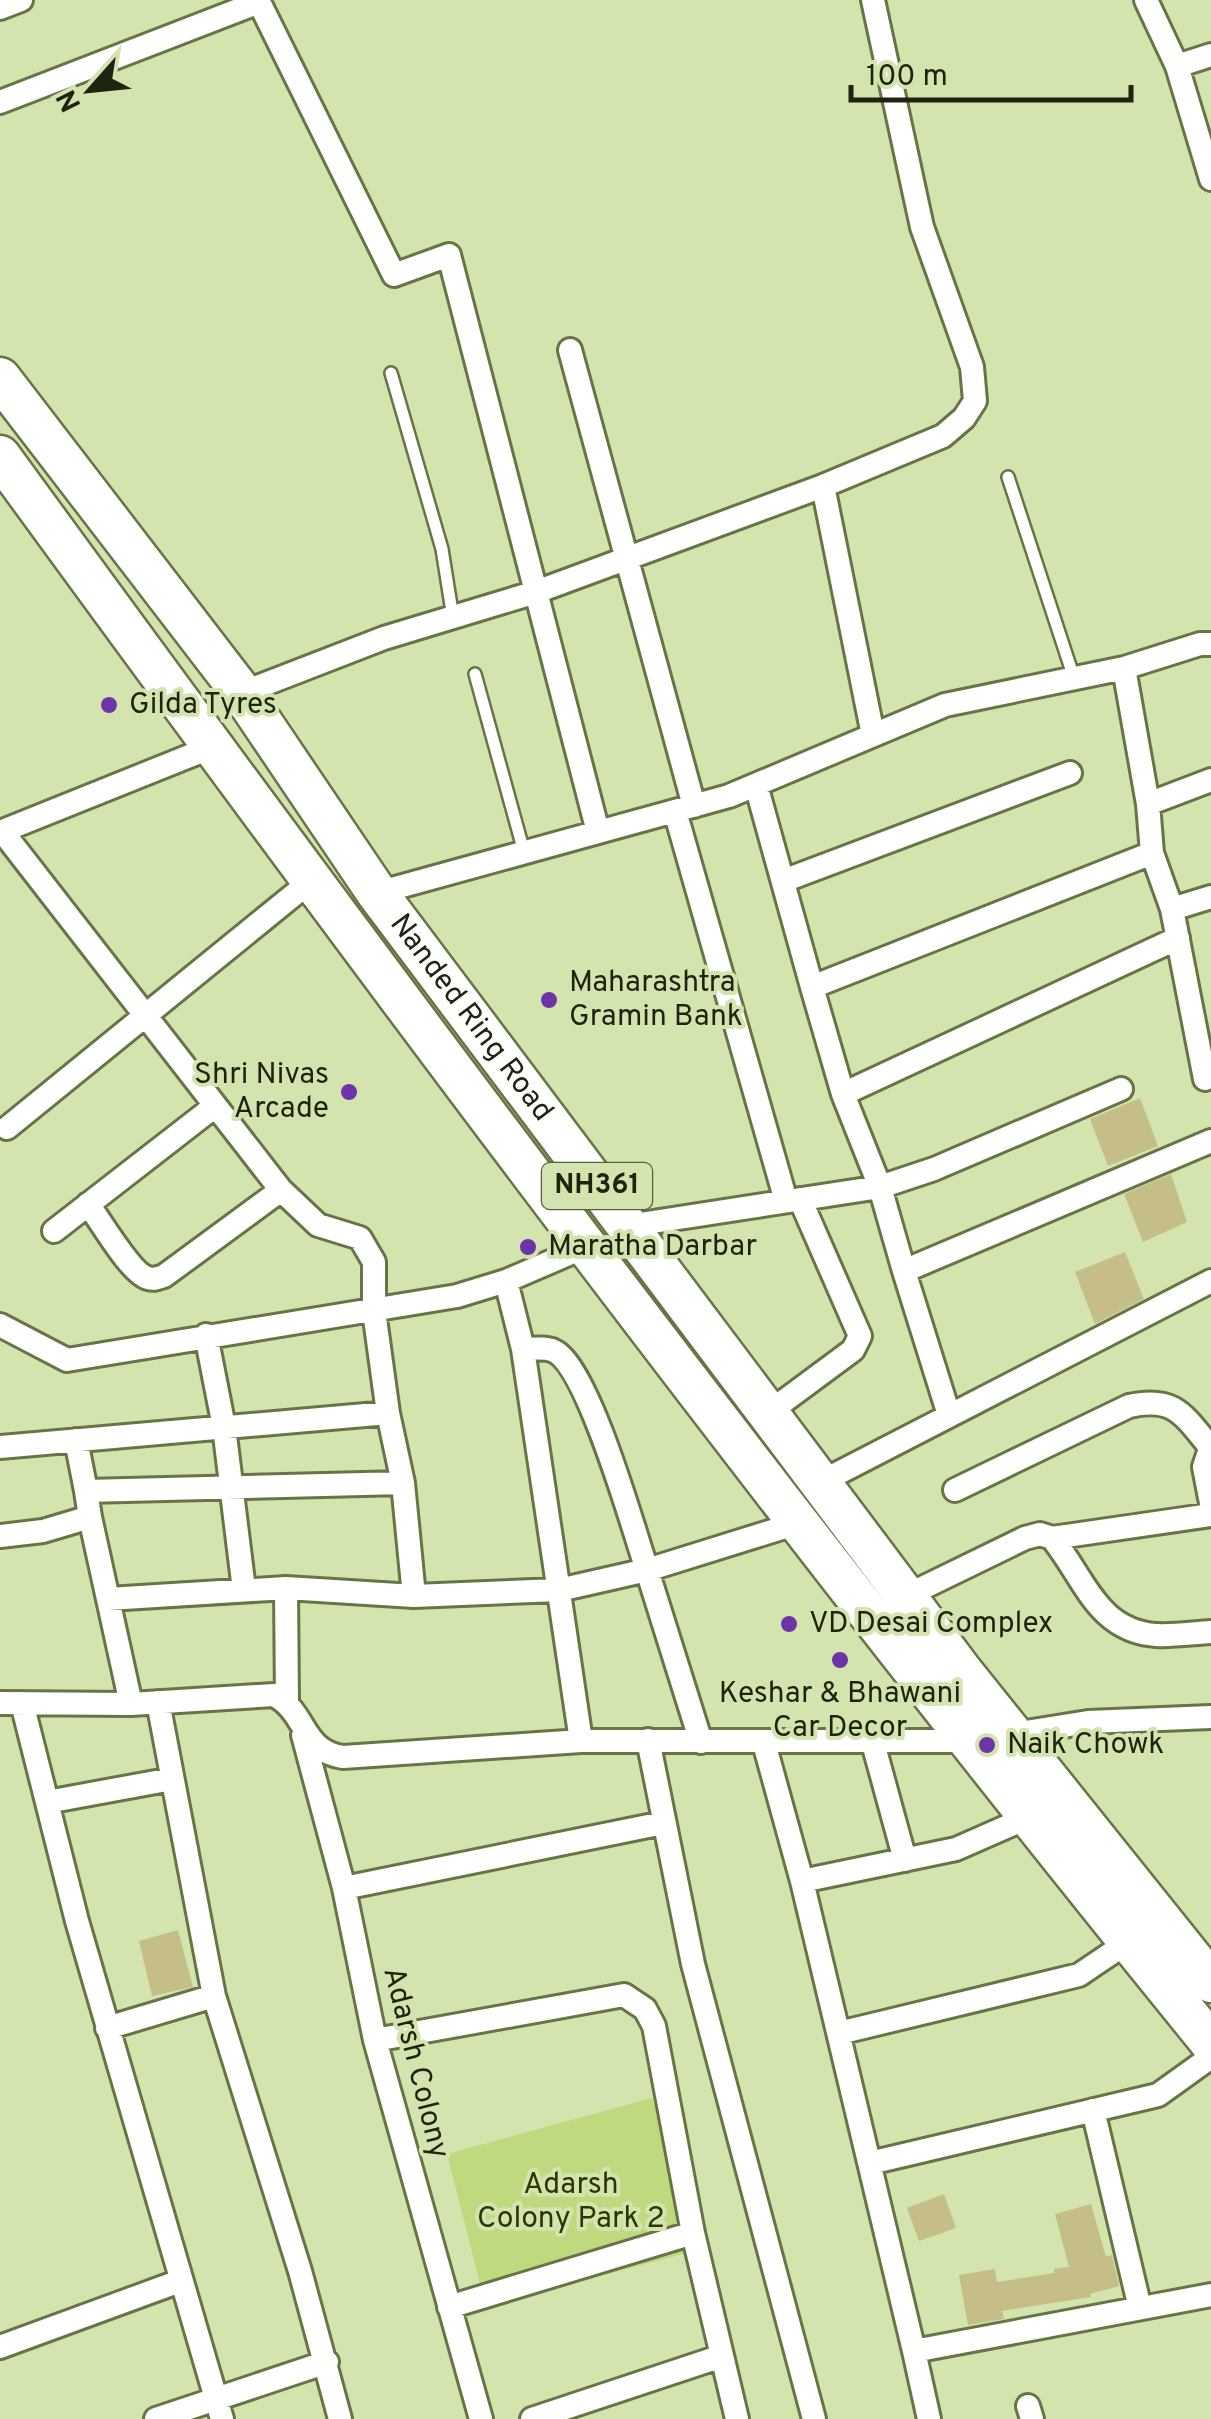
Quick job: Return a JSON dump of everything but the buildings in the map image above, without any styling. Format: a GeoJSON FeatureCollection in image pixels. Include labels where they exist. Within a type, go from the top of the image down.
{"type":"FeatureCollection","features":[{"type":"Feature","properties":{"kind":"highway","name":"Nanded Ring Road"},"geometry":{"type":"LineString","coordinates":[[0,378],[242,694],[377,893],[906,1596],[1211,1982]]}},
{"type":"Feature","properties":{"kind":"highway","name":"NH361"},"geometry":{"type":"LineString","coordinates":[[0,456],[212,747],[798,1524],[1211,2043]]}},
{"type":"Feature","properties":{"kind":"street"},"geometry":{"type":"LineString","coordinates":[[0,8],[20,0]]}},
{"type":"Feature","properties":{"kind":"street"},"geometry":{"type":"LineString","coordinates":[[242,694],[384,638],[536,592],[822,486],[943,436],[964,418],[975,401],[972,367],[922,227],[872,0]]}},
{"type":"Feature","properties":{"kind":"street"},"geometry":{"type":"LineString","coordinates":[[1146,0],[1177,66],[1211,176]]}},
{"type":"Feature","properties":{"kind":"street"},"geometry":{"type":"LineString","coordinates":[[0,102],[259,1],[394,275],[449,256],[598,832]]}},
{"type":"Feature","properties":{"kind":"street"},"geometry":{"type":"LineString","coordinates":[[1177,66],[1211,54]]}},
{"type":"Feature","properties":{"kind":"street"},"geometry":{"type":"LineString","coordinates":[[570,350],[626,559],[684,808],[793,1200],[860,1336],[853,1350],[768,1412]]}},
{"type":"Feature","properties":{"kind":"street"},"geometry":{"type":"LineString","coordinates":[[822,486],[873,735]]}},
{"type":"Feature","properties":{"kind":"street"},"geometry":{"type":"LineString","coordinates":[[377,893],[756,785],[945,705],[1124,668],[1211,644]]}},
{"type":"Feature","properties":{"kind":"street"},"geometry":{"type":"LineString","coordinates":[[1124,668],[1148,804],[1152,853],[1172,909],[1209,1084]]}},
{"type":"Feature","properties":{"kind":"street"},"geometry":{"type":"LineString","coordinates":[[212,747],[1,832],[280,1190],[318,1225],[351,1233],[368,1248],[374,1262],[374,1310],[388,1413],[403,1483],[414,1596]]}},
{"type":"Feature","properties":{"kind":"street"},"geometry":{"type":"LineString","coordinates":[[783,881],[1070,773]]}},
{"type":"Feature","properties":{"kind":"street"},"geometry":{"type":"LineString","coordinates":[[1148,804],[1211,780]]}},
{"type":"Feature","properties":{"kind":"street"},"geometry":{"type":"LineString","coordinates":[[756,785],[843,1094],[880,1187],[949,1416]]}},
{"type":"Feature","properties":{"kind":"street"},"geometry":{"type":"LineString","coordinates":[[812,987],[1152,853]]}},
{"type":"Feature","properties":{"kind":"street"},"geometry":{"type":"LineString","coordinates":[[8,1128],[312,880]]}},
{"type":"Feature","properties":{"kind":"street"},"geometry":{"type":"LineString","coordinates":[[1172,909],[1211,897]]}},
{"type":"Feature","properties":{"kind":"street"},"geometry":{"type":"LineString","coordinates":[[843,1094],[1178,938]]}},
{"type":"Feature","properties":{"kind":"street"},"geometry":{"type":"LineString","coordinates":[[628,1226],[880,1187],[1121,1088]]}},
{"type":"Feature","properties":{"kind":"street"},"geometry":{"type":"LineString","coordinates":[[54,1231],[215,1106]]}},
{"type":"Feature","properties":{"kind":"street"},"geometry":{"type":"LineString","coordinates":[[904,1271],[1211,1140]]}},
{"type":"Feature","properties":{"kind":"street"},"geometry":{"type":"LineString","coordinates":[[88,1204],[134,1267],[153,1280],[164,1276],[280,1190]]}},
{"type":"Feature","properties":{"kind":"street"},"geometry":{"type":"LineString","coordinates":[[0,1324],[68,1360],[457,1296],[587,1246]]}},
{"type":"Feature","properties":{"kind":"street"},"geometry":{"type":"LineString","coordinates":[[506,1280],[523,1349],[581,1741]]}},
{"type":"Feature","properties":{"kind":"street"},"geometry":{"type":"LineString","coordinates":[[821,1482],[1211,1281]]}},
{"type":"Feature","properties":{"kind":"street"},"geometry":{"type":"LineString","coordinates":[[206,1336],[224,1428],[244,1590]]}},
{"type":"Feature","properties":{"kind":"street"},"geometry":{"type":"LineString","coordinates":[[523,1349],[552,1350],[576,1376],[612,1465],[701,1742]]}},
{"type":"Feature","properties":{"kind":"street"},"geometry":{"type":"LineString","coordinates":[[955,1490],[1128,1406],[1150,1402],[1169,1404],[1210,1446],[1204,1468],[1211,1503]]}},
{"type":"Feature","properties":{"kind":"street"},"geometry":{"type":"LineString","coordinates":[[0,1447],[388,1413]]}},
{"type":"Feature","properties":{"kind":"street"},"geometry":{"type":"LineString","coordinates":[[76,1440],[131,1704]]}},
{"type":"Feature","properties":{"kind":"street"},"geometry":{"type":"LineString","coordinates":[[86,1491],[403,1483]]}},
{"type":"Feature","properties":{"kind":"street"},"geometry":{"type":"LineString","coordinates":[[906,1596],[1040,1534],[1052,1538],[1211,1516]]}},
{"type":"Feature","properties":{"kind":"street"},"geometry":{"type":"LineString","coordinates":[[0,1536],[43,1531],[90,1517]]}},
{"type":"Feature","properties":{"kind":"street"},"geometry":{"type":"LineString","coordinates":[[108,1599],[286,1588],[414,1596],[559,1590],[646,1570],[798,1524]]}},
{"type":"Feature","properties":{"kind":"street"},"geometry":{"type":"LineString","coordinates":[[1052,1538],[1098,1606],[1116,1624],[1132,1632],[1158,1636],[1211,1632]]}},
{"type":"Feature","properties":{"kind":"street","name":"Adarsh Colony"},"geometry":{"type":"LineString","coordinates":[[286,1588],[293,1711],[344,1888],[375,2040],[480,2419]]}},
{"type":"Feature","properties":{"kind":"street"},"geometry":{"type":"LineString","coordinates":[[219,2410],[47,1802],[11,1703],[131,1704],[274,1695],[293,1711],[326,1755],[343,1757],[581,1741],[970,1742],[1088,1722],[1211,1717]]}},
{"type":"Feature","properties":{"kind":"street"},"geometry":{"type":"LineString","coordinates":[[158,1702],[214,1996],[327,2362],[340,2419]]}},
{"type":"Feature","properties":{"kind":"street"},"geometry":{"type":"LineString","coordinates":[[648,1740],[693,1964],[814,2419]]}},
{"type":"Feature","properties":{"kind":"street"},"geometry":{"type":"LineString","coordinates":[[764,1743],[839,2033],[928,2419]]}},
{"type":"Feature","properties":{"kind":"street"},"geometry":{"type":"LineString","coordinates":[[872,1743],[906,1860]]}},
{"type":"Feature","properties":{"kind":"street"},"geometry":{"type":"LineString","coordinates":[[47,1802],[172,1778]]}},
{"type":"Feature","properties":{"kind":"street"},"geometry":{"type":"LineString","coordinates":[[802,1881],[956,1849],[1029,1816]]}},
{"type":"Feature","properties":{"kind":"street"},"geometry":{"type":"LineString","coordinates":[[344,1888],[663,1824]]}},
{"type":"Feature","properties":{"kind":"street"},"geometry":{"type":"LineString","coordinates":[[839,2033],[1078,1974],[1128,1942]]}},
{"type":"Feature","properties":{"kind":"street"},"geometry":{"type":"LineString","coordinates":[[375,2040],[624,1994],[645,2008],[654,2026],[693,2232],[737,2419]]}},
{"type":"Feature","properties":{"kind":"street"},"geometry":{"type":"LineString","coordinates":[[108,2028],[214,1996]]}},
{"type":"Feature","properties":{"kind":"street"},"geometry":{"type":"LineString","coordinates":[[870,2163],[1158,2095],[1211,2057]]}},
{"type":"Feature","properties":{"kind":"street"},"geometry":{"type":"LineString","coordinates":[[1094,2110],[1140,2308]]}},
{"type":"Feature","properties":{"kind":"street"},"geometry":{"type":"LineString","coordinates":[[449,2307],[693,2232]]}},
{"type":"Feature","properties":{"kind":"street"},"geometry":{"type":"LineString","coordinates":[[0,2347],[180,2281]]}},
{"type":"Feature","properties":{"kind":"street"},"geometry":{"type":"LineString","coordinates":[[914,2351],[1211,2295]]}},
{"type":"Feature","properties":{"kind":"street"},"geometry":{"type":"LineString","coordinates":[[532,2419],[722,2356]]}},
{"type":"Feature","properties":{"kind":"street"},"geometry":{"type":"LineString","coordinates":[[156,2419],[219,2410],[327,2362]]}},
{"type":"Feature","properties":{"kind":"lane"},"geometry":{"type":"LineString","coordinates":[[390,374],[442,549],[452,618]]}},
{"type":"Feature","properties":{"kind":"lane"},"geometry":{"type":"LineString","coordinates":[[1008,477],[1074,678]]}},
{"type":"Feature","properties":{"kind":"lane"},"geometry":{"type":"LineString","coordinates":[[475,674],[524,852]]}},
{"type":"Feature","properties":{"kind":"green space","name":"Adarsh Colony Park 2"},"geometry":{"type":"Polygon","coordinates":[[[652,2098],[697,2250],[486,2307],[447,2154],[652,2098]]]}},
{"type":"Feature","properties":{"kind":"place","name":"Gilda Tyres"},"geometry":{"type":"Point","coordinates":[109,705]}},
{"type":"Feature","properties":{"kind":"place","name":"Maharashtra Gramin Bank"},"geometry":{"type":"Point","coordinates":[549,1000]}},
{"type":"Feature","properties":{"kind":"place","name":"Shri Nivas Arcade"},"geometry":{"type":"Point","coordinates":[349,1092]}},
{"type":"Feature","properties":{"kind":"place","name":"Maratha Darbar"},"geometry":{"type":"Point","coordinates":[528,1247]}},
{"type":"Feature","properties":{"kind":"place","name":"VD Desai Complex"},"geometry":{"type":"Point","coordinates":[789,1624]}},
{"type":"Feature","properties":{"kind":"place","name":"Keshar & Bhawani Car Decor"},"geometry":{"type":"Point","coordinates":[840,1660]}},
{"type":"Feature","properties":{"kind":"place","name":"Naik Chowk"},"geometry":{"type":"Point","coordinates":[987,1745]}}]}
